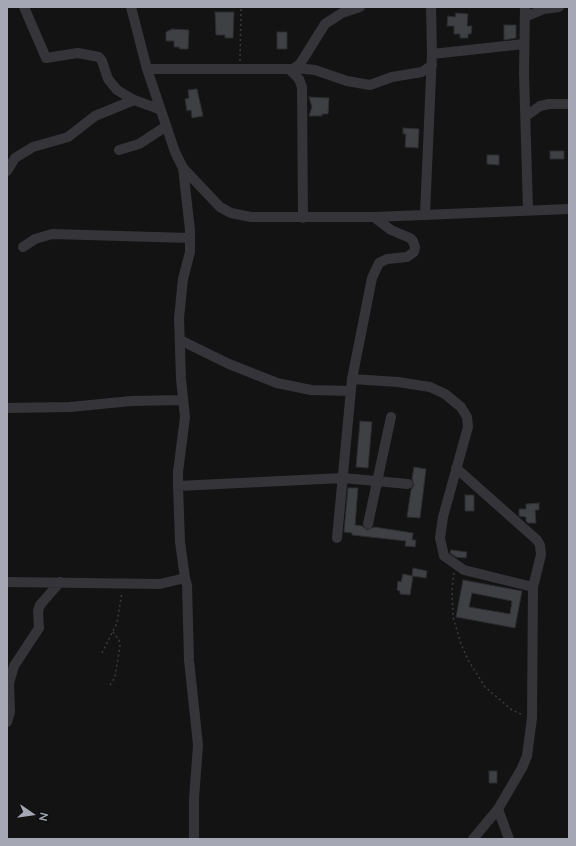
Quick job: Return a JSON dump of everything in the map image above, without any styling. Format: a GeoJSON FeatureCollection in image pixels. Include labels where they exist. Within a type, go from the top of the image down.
{"type":"FeatureCollection","features":[{"type":"Feature","properties":{"kind":"street"},"geometry":{"type":"LineString","coordinates":[[24,7],[46,58],[78,53],[99,57],[111,83],[117,90],[134,100],[159,108]]}},
{"type":"Feature","properties":{"kind":"street"},"geometry":{"type":"LineString","coordinates":[[131,7],[147,69],[165,127],[183,168],[190,238],[189,260],[182,290],[180,340],[182,400],[185,417],[185,431],[179,465],[178,486],[180,542],[184,578],[187,585],[189,660],[198,750],[194,799],[194,839]]}},
{"type":"Feature","properties":{"kind":"street"},"geometry":{"type":"LineString","coordinates":[[293,69],[307,55],[325,24],[342,12],[360,7]]}},
{"type":"Feature","properties":{"kind":"street"},"geometry":{"type":"LineString","coordinates":[[425,214],[432,65],[431,7]]}},
{"type":"Feature","properties":{"kind":"street"},"geometry":{"type":"LineString","coordinates":[[528,210],[524,44],[525,12],[559,7]]}},
{"type":"Feature","properties":{"kind":"street"},"geometry":{"type":"LineString","coordinates":[[432,54],[524,44]]}},
{"type":"Feature","properties":{"kind":"street"},"geometry":{"type":"LineString","coordinates":[[147,69],[315,70],[347,81],[373,85],[392,77],[422,72],[432,65]]}},
{"type":"Feature","properties":{"kind":"street"},"geometry":{"type":"LineString","coordinates":[[293,69],[302,88],[302,218]]}},
{"type":"Feature","properties":{"kind":"street"},"geometry":{"type":"LineString","coordinates":[[7,171],[15,158],[33,147],[68,137],[95,116],[134,100]]}},
{"type":"Feature","properties":{"kind":"street"},"geometry":{"type":"LineString","coordinates":[[526,116],[540,106],[549,104],[569,104]]}},
{"type":"Feature","properties":{"kind":"street"},"geometry":{"type":"LineString","coordinates":[[119,150],[139,144],[165,127]]}},
{"type":"Feature","properties":{"kind":"street"},"geometry":{"type":"LineString","coordinates":[[183,168],[220,207],[231,212],[251,217],[374,217],[569,209]]}},
{"type":"Feature","properties":{"kind":"street"},"geometry":{"type":"LineString","coordinates":[[336,538],[352,379],[375,271],[382,260],[407,258],[414,252],[415,247],[414,242],[410,238],[392,230],[374,217]]}},
{"type":"Feature","properties":{"kind":"street"},"geometry":{"type":"LineString","coordinates":[[23,247],[35,239],[52,234],[190,238]]}},
{"type":"Feature","properties":{"kind":"street"},"geometry":{"type":"LineString","coordinates":[[180,340],[229,364],[277,383],[311,390],[351,390]]}},
{"type":"Feature","properties":{"kind":"street"},"geometry":{"type":"LineString","coordinates":[[352,379],[398,382],[430,387],[445,394],[461,407],[467,417],[468,427],[443,517],[440,538],[444,556],[464,570],[494,579],[533,587]]}},
{"type":"Feature","properties":{"kind":"street"},"geometry":{"type":"LineString","coordinates":[[7,408],[70,407],[132,401],[182,400]]}},
{"type":"Feature","properties":{"kind":"street"},"geometry":{"type":"LineString","coordinates":[[368,524],[391,417]]}},
{"type":"Feature","properties":{"kind":"street"},"geometry":{"type":"LineString","coordinates":[[456,468],[537,540],[540,546],[541,555],[533,587],[532,718],[527,756],[522,768],[498,809],[473,839]]}},
{"type":"Feature","properties":{"kind":"street"},"geometry":{"type":"LineString","coordinates":[[178,486],[343,478],[378,480],[408,484]]}},
{"type":"Feature","properties":{"kind":"street"},"geometry":{"type":"LineString","coordinates":[[7,582],[160,584],[184,578]]}},
{"type":"Feature","properties":{"kind":"street"},"geometry":{"type":"LineString","coordinates":[[7,722],[10,712],[9,683],[14,666],[37,631],[39,625],[38,611],[40,605],[60,582]]}},
{"type":"Feature","properties":{"kind":"street"},"geometry":{"type":"LineString","coordinates":[[498,809],[508,839]]}},
{"type":"Feature","properties":{"kind":"path"},"geometry":{"type":"LineString","coordinates":[[239,69],[241,7]]}},
{"type":"Feature","properties":{"kind":"path"},"geometry":{"type":"LineString","coordinates":[[455,565],[452,590],[453,617],[461,644],[468,660],[489,691],[512,710],[532,718]]}},
{"type":"Feature","properties":{"kind":"path"},"geometry":{"type":"LineString","coordinates":[[102,653],[113,632],[120,608],[122,584]]}},
{"type":"Feature","properties":{"kind":"path"},"geometry":{"type":"LineString","coordinates":[[110,685],[115,677],[120,646],[119,640],[113,632]]}},
{"type":"Feature","properties":{"kind":"building"},"geometry":{"type":"Polygon","coordinates":[[[215,12],[234,12],[233,38],[225,38],[225,35],[216,35],[215,12]]]}},
{"type":"Feature","properties":{"kind":"building"},"geometry":{"type":"Polygon","coordinates":[[[456,13],[468,14],[467,26],[472,26],[471,34],[468,34],[468,38],[460,38],[460,34],[454,34],[454,26],[447,26],[448,16],[455,17],[456,13]]]}},
{"type":"Feature","properties":{"kind":"building"},"geometry":{"type":"Polygon","coordinates":[[[504,25],[516,25],[516,38],[504,40],[504,25]]]}},
{"type":"Feature","properties":{"kind":"building"},"geometry":{"type":"Polygon","coordinates":[[[172,29],[189,30],[188,49],[174,47],[174,41],[166,41],[166,32],[172,29]]]}},
{"type":"Feature","properties":{"kind":"building"},"geometry":{"type":"Polygon","coordinates":[[[277,32],[287,32],[287,49],[277,49],[277,32]]]}},
{"type":"Feature","properties":{"kind":"building"},"geometry":{"type":"Polygon","coordinates":[[[197,89],[203,116],[192,118],[191,110],[187,111],[185,99],[189,98],[188,90],[197,89]]]}},
{"type":"Feature","properties":{"kind":"building"},"geometry":{"type":"Polygon","coordinates":[[[309,97],[329,98],[328,114],[322,114],[322,116],[309,116],[312,107],[309,97]]]}},
{"type":"Feature","properties":{"kind":"building"},"geometry":{"type":"Polygon","coordinates":[[[403,128],[419,129],[418,148],[405,147],[406,134],[403,134],[403,128]]]}},
{"type":"Feature","properties":{"kind":"building"},"geometry":{"type":"Polygon","coordinates":[[[550,151],[564,151],[564,159],[550,159],[550,151]]]}},
{"type":"Feature","properties":{"kind":"building"},"geometry":{"type":"Polygon","coordinates":[[[487,155],[499,155],[499,165],[487,164],[487,155]]]}},
{"type":"Feature","properties":{"kind":"building"},"geometry":{"type":"Polygon","coordinates":[[[360,421],[372,422],[368,468],[356,467],[360,421]]]}},
{"type":"Feature","properties":{"kind":"building"},"geometry":{"type":"Polygon","coordinates":[[[414,467],[426,469],[420,518],[407,517],[411,490],[414,485],[412,479],[414,467]]]}},
{"type":"Feature","properties":{"kind":"building"},"geometry":{"type":"Polygon","coordinates":[[[348,488],[358,488],[355,525],[362,526],[367,530],[374,527],[413,533],[412,540],[416,540],[415,547],[405,546],[406,541],[352,535],[352,533],[344,532],[348,488]]]}},
{"type":"Feature","properties":{"kind":"building"},"geometry":{"type":"Polygon","coordinates":[[[465,495],[474,495],[474,511],[465,511],[465,495]]]}},
{"type":"Feature","properties":{"kind":"building"},"geometry":{"type":"Polygon","coordinates":[[[539,503],[539,510],[535,510],[536,523],[528,523],[526,521],[526,517],[519,516],[519,509],[526,509],[526,504],[539,503]]]}},
{"type":"Feature","properties":{"kind":"building"},"geometry":{"type":"Polygon","coordinates":[[[451,550],[467,552],[466,558],[456,557],[450,553],[451,550]]]}},
{"type":"Feature","properties":{"kind":"building"},"geometry":{"type":"Polygon","coordinates":[[[413,568],[427,571],[426,578],[412,576],[413,568]]]}},
{"type":"Feature","properties":{"kind":"building"},"geometry":{"type":"Polygon","coordinates":[[[403,574],[413,576],[410,595],[400,594],[400,591],[397,590],[398,581],[401,582],[403,574]]]}},
{"type":"Feature","properties":{"kind":"building"},"geometry":{"type":"Polygon","coordinates":[[[463,580],[522,591],[515,628],[456,617],[463,580]],[[472,593],[469,607],[510,614],[512,601],[472,593]]]}},
{"type":"Feature","properties":{"kind":"building"},"geometry":{"type":"Polygon","coordinates":[[[489,771],[497,771],[497,783],[489,783],[489,771]]]}}]}
